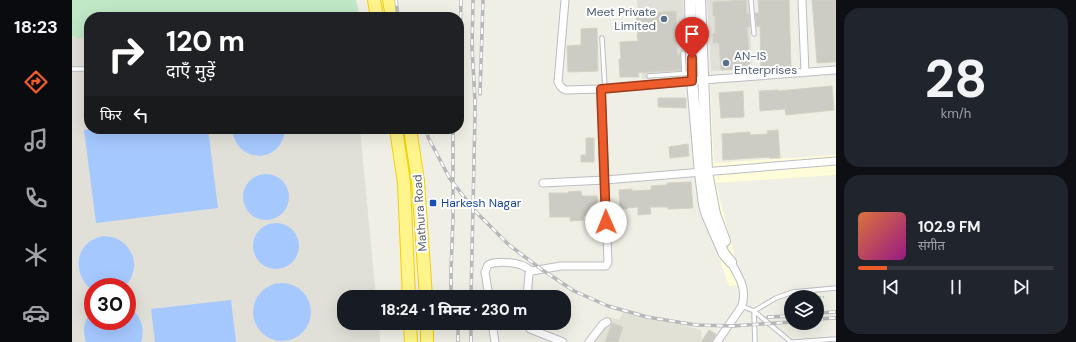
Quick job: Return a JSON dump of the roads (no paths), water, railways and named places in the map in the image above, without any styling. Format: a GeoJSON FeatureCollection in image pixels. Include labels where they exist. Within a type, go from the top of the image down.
{"type":"FeatureCollection","features":[{"type":"Feature","properties":{"kind":"highway"},"geometry":{"type":"LineString","coordinates":[[374,0],[376,12]]}},
{"type":"Feature","properties":{"kind":"highway"},"geometry":{"type":"LineString","coordinates":[[390,0],[391,12]]}},
{"type":"Feature","properties":{"kind":"highway","name":"Mathura Road"},"geometry":{"type":"LineString","coordinates":[[397,134],[404,182],[409,290]]}},
{"type":"Feature","properties":{"kind":"highway","name":"Mathura Road"},"geometry":{"type":"LineString","coordinates":[[411,134],[418,181],[426,290]]}},
{"type":"Feature","properties":{"kind":"highway"},"geometry":{"type":"LineString","coordinates":[[410,330],[411,342]]}},
{"type":"Feature","properties":{"kind":"highway"},"geometry":{"type":"LineString","coordinates":[[427,330],[427,342]]}},
{"type":"Feature","properties":{"kind":"street"},"geometry":{"type":"LineString","coordinates":[[565,0],[558,82],[562,89],[603,89],[690,76],[704,80],[836,70]]}},
{"type":"Feature","properties":{"kind":"street"},"geometry":{"type":"LineString","coordinates":[[690,0],[690,76],[703,172],[715,214],[730,254],[731,262],[743,286],[744,295],[742,306],[718,342]]}},
{"type":"Feature","properties":{"kind":"street"},"geometry":{"type":"LineString","coordinates":[[700,0],[704,80],[703,172]]}},
{"type":"Feature","properties":{"kind":"street"},"geometry":{"type":"LineString","coordinates":[[802,0],[805,72]]}},
{"type":"Feature","properties":{"kind":"street"},"geometry":{"type":"LineString","coordinates":[[488,290],[486,272],[488,265],[491,263],[520,264],[532,271],[561,266],[606,266],[608,264],[603,89]]}},
{"type":"Feature","properties":{"kind":"street"},"geometry":{"type":"LineString","coordinates":[[543,183],[605,180],[836,161]]}},
{"type":"Feature","properties":{"kind":"street"},"geometry":{"type":"LineString","coordinates":[[528,290],[529,274],[532,271]]}},
{"type":"Feature","properties":{"kind":"street"},"geometry":{"type":"LineString","coordinates":[[589,342],[603,324],[607,322]]}},
{"type":"Feature","properties":{"kind":"street"},"geometry":{"type":"LineString","coordinates":[[493,330],[495,342]]}},
{"type":"Feature","properties":{"kind":"street"},"geometry":{"type":"LineString","coordinates":[[532,330],[560,341]]}},
{"type":"Feature","properties":{"kind":"lane"},"geometry":{"type":"LineString","coordinates":[[751,0],[754,34]]}},
{"type":"Feature","properties":{"kind":"lane"},"geometry":{"type":"LineString","coordinates":[[602,38],[603,89]]}},
{"type":"Feature","properties":{"kind":"lane"},"geometry":{"type":"LineString","coordinates":[[650,76],[690,76],[683,53]]}},
{"type":"Feature","properties":{"kind":"lane"},"geometry":{"type":"LineString","coordinates":[[72,69],[84,69]]}},
{"type":"Feature","properties":{"kind":"lane"},"geometry":{"type":"LineString","coordinates":[[754,311],[776,298],[793,292],[836,288]]}},
{"type":"Feature","properties":{"kind":"lane"},"geometry":{"type":"LineString","coordinates":[[742,306],[754,311],[792,342],[836,339]]}},
{"type":"Feature","properties":{"kind":"lane"},"geometry":{"type":"LineString","coordinates":[[754,311],[755,342]]}},
{"type":"Feature","properties":{"kind":"water"},"geometry":{"type":"Polygon","coordinates":[[[85,134],[209,134],[218,208],[96,223],[85,134]]]}},
{"type":"Feature","properties":{"kind":"water"},"geometry":{"type":"Polygon","coordinates":[[[233,134],[284,134],[282,141],[276,150],[268,154],[258,156],[249,154],[241,149],[235,141],[233,134]]]}},
{"type":"Feature","properties":{"kind":"water"},"geometry":{"type":"Polygon","coordinates":[[[261,174],[271,174],[279,178],[285,184],[289,192],[289,202],[285,210],[279,216],[271,220],[261,220],[253,216],[247,210],[243,202],[243,192],[247,184],[253,178],[261,174]]]}},
{"type":"Feature","properties":{"kind":"water"},"geometry":{"type":"Polygon","coordinates":[[[276,223],[289,227],[295,233],[299,246],[295,259],[289,265],[276,269],[263,265],[257,259],[253,246],[257,233],[263,227],[276,223]]]}},
{"type":"Feature","properties":{"kind":"water"},"geometry":{"type":"Polygon","coordinates":[[[103,236],[113,237],[121,241],[127,247],[132,254],[134,262],[134,271],[130,278],[84,278],[84,282],[79,269],[79,260],[81,252],[93,239],[103,236]]]}},
{"type":"Feature","properties":{"kind":"water"},"geometry":{"type":"Polygon","coordinates":[[[276,283],[288,283],[303,291],[311,306],[311,318],[303,333],[288,341],[276,341],[261,333],[253,318],[253,306],[261,291],[276,283]]]}},
{"type":"Feature","properties":{"kind":"water"},"geometry":{"type":"Polygon","coordinates":[[[231,300],[236,342],[155,342],[151,309],[231,300]]]}},
{"type":"Feature","properties":{"kind":"water"},"geometry":{"type":"Polygon","coordinates":[[[136,314],[141,321],[143,331],[141,342],[86,342],[84,330],[136,330],[136,314]]]}},
{"type":"Feature","properties":{"kind":"railway"},"geometry":{"type":"LineString","coordinates":[[396,0],[397,12]]}},
{"type":"Feature","properties":{"kind":"railway"},"geometry":{"type":"LineString","coordinates":[[461,0],[461,12]]}},
{"type":"Feature","properties":{"kind":"railway"},"geometry":{"type":"LineString","coordinates":[[471,290],[475,116],[472,48],[473,0]]}},
{"type":"Feature","properties":{"kind":"railway"},"geometry":{"type":"LineString","coordinates":[[480,94],[483,0]]}},
{"type":"Feature","properties":{"kind":"railway"},"geometry":{"type":"LineString","coordinates":[[427,134],[450,179],[476,212],[509,245],[574,291],[608,306],[647,317],[696,325],[733,326],[784,322]]}},
{"type":"Feature","properties":{"kind":"railway"},"geometry":{"type":"LineString","coordinates":[[451,290],[453,134]]}},
{"type":"Feature","properties":{"kind":"railway"},"geometry":{"type":"LineString","coordinates":[[824,313],[836,312]]}},
{"type":"Feature","properties":{"kind":"railway"},"geometry":{"type":"LineString","coordinates":[[768,317],[784,316]]}},
{"type":"Feature","properties":{"kind":"railway"},"geometry":{"type":"LineString","coordinates":[[824,319],[836,318]]}},
{"type":"Feature","properties":{"kind":"railway"},"geometry":{"type":"LineString","coordinates":[[458,330],[458,342]]}},
{"type":"Feature","properties":{"kind":"railway"},"geometry":{"type":"LineString","coordinates":[[471,330],[471,342]]}},
{"type":"Feature","properties":{"kind":"place","name":"Meet Private Limited"},"geometry":{"type":"Point","coordinates":[664,19]}},
{"type":"Feature","properties":{"kind":"place","name":"AN-IS Enterprises"},"geometry":{"type":"Point","coordinates":[726,63]}},
{"type":"Feature","properties":{"kind":"place","name":"Harkesh Nagar"},"geometry":{"type":"Point","coordinates":[433,203]}}]}
